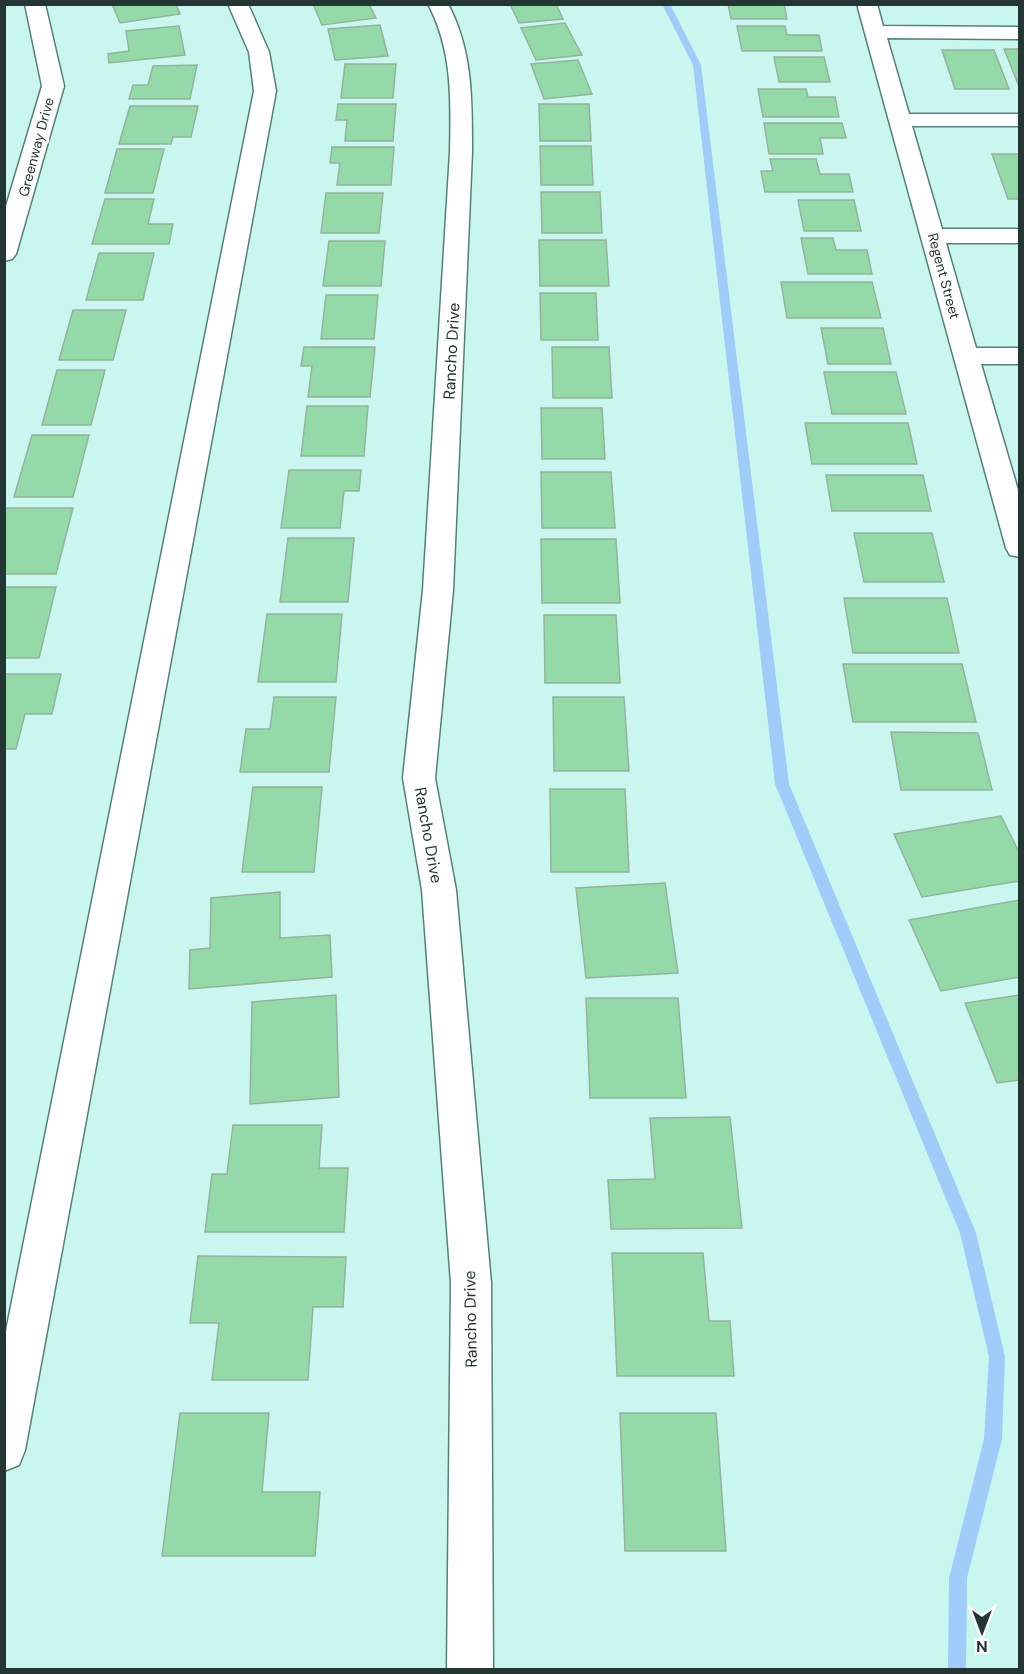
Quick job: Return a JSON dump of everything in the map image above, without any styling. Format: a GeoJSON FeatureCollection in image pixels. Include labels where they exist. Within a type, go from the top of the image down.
{"type":"FeatureCollection","features":[{"type":"Feature","properties":{"kind":"street","name":"Greenway Drive"},"geometry":{"type":"LineString","coordinates":[[4,254],[53,86],[35,4]]}},
{"type":"Feature","properties":{"kind":"street"},"geometry":{"type":"LineString","coordinates":[[4,1450],[265,92],[259,52],[238,4]]}},
{"type":"Feature","properties":{"kind":"street","name":"Rancho Drive"},"geometry":{"type":"LineString","coordinates":[[438,4],[448,21],[461,88],[461,152],[438,590],[420,778],[439,890],[471,1283],[470,1670]]}},
{"type":"Feature","properties":{"kind":"street","name":"Regent Street"},"geometry":{"type":"LineString","coordinates":[[867,4],[966,356],[1015,516],[1020,548]]}},
{"type":"Feature","properties":{"kind":"street"},"geometry":{"type":"LineString","coordinates":[[876,32],[1020,33]]}},
{"type":"Feature","properties":{"kind":"street"},"geometry":{"type":"LineString","coordinates":[[901,120],[1020,120]]}},
{"type":"Feature","properties":{"kind":"street"},"geometry":{"type":"LineString","coordinates":[[933,236],[1020,236]]}},
{"type":"Feature","properties":{"kind":"street"},"geometry":{"type":"LineString","coordinates":[[966,356],[1020,356]]}},
{"type":"Feature","properties":{"kind":"building"},"geometry":{"type":"Polygon","coordinates":[[[112,4],[176,4],[180,14],[120,23],[112,4]]]}},
{"type":"Feature","properties":{"kind":"building"},"geometry":{"type":"Polygon","coordinates":[[[313,4],[369,4],[376,18],[322,25],[313,4]]]}},
{"type":"Feature","properties":{"kind":"building"},"geometry":{"type":"Polygon","coordinates":[[[510,4],[556,4],[563,19],[519,23],[510,4]]]}},
{"type":"Feature","properties":{"kind":"building"},"geometry":{"type":"Polygon","coordinates":[[[728,4],[784,4],[787,19],[731,19],[728,4]]]}},
{"type":"Feature","properties":{"kind":"building"},"geometry":{"type":"Polygon","coordinates":[[[565,23],[582,55],[536,60],[521,28],[565,23]]]}},
{"type":"Feature","properties":{"kind":"building"},"geometry":{"type":"Polygon","coordinates":[[[380,25],[388,56],[335,60],[328,29],[380,25]]]}},
{"type":"Feature","properties":{"kind":"building"},"geometry":{"type":"Polygon","coordinates":[[[179,26],[185,55],[109,63],[108,54],[129,51],[126,31],[179,26]]]}},
{"type":"Feature","properties":{"kind":"building"},"geometry":{"type":"Polygon","coordinates":[[[737,26],[785,26],[787,35],[819,35],[822,51],[742,51],[737,26]]]}},
{"type":"Feature","properties":{"kind":"building"},"geometry":{"type":"Polygon","coordinates":[[[1004,49],[1020,49],[1020,89],[1004,49]]]}},
{"type":"Feature","properties":{"kind":"building"},"geometry":{"type":"Polygon","coordinates":[[[942,50],[994,50],[1009,89],[955,89],[942,50]]]}},
{"type":"Feature","properties":{"kind":"building"},"geometry":{"type":"Polygon","coordinates":[[[774,57],[824,57],[830,82],[779,82],[774,57]]]}},
{"type":"Feature","properties":{"kind":"building"},"geometry":{"type":"Polygon","coordinates":[[[578,60],[592,94],[544,99],[531,64],[578,60]]]}},
{"type":"Feature","properties":{"kind":"building"},"geometry":{"type":"Polygon","coordinates":[[[345,64],[396,64],[393,98],[341,98],[345,64]]]}},
{"type":"Feature","properties":{"kind":"building"},"geometry":{"type":"Polygon","coordinates":[[[197,65],[190,99],[129,99],[133,85],[148,85],[153,66],[197,65]]]}},
{"type":"Feature","properties":{"kind":"building"},"geometry":{"type":"Polygon","coordinates":[[[758,89],[806,89],[808,97],[835,97],[839,117],[763,117],[758,89]]]}},
{"type":"Feature","properties":{"kind":"building"},"geometry":{"type":"Polygon","coordinates":[[[338,104],[396,104],[393,141],[345,141],[347,120],[336,120],[338,104]]]}},
{"type":"Feature","properties":{"kind":"building"},"geometry":{"type":"Polygon","coordinates":[[[539,104],[589,104],[591,141],[540,141],[539,104]]]}},
{"type":"Feature","properties":{"kind":"building"},"geometry":{"type":"Polygon","coordinates":[[[130,106],[198,106],[191,137],[173,137],[171,144],[119,144],[130,106]]]}},
{"type":"Feature","properties":{"kind":"building"},"geometry":{"type":"Polygon","coordinates":[[[764,123],[842,123],[846,138],[820,138],[823,154],[769,154],[764,123]]]}},
{"type":"Feature","properties":{"kind":"building"},"geometry":{"type":"Polygon","coordinates":[[[540,146],[591,146],[593,185],[541,185],[540,146]]]}},
{"type":"Feature","properties":{"kind":"building"},"geometry":{"type":"Polygon","coordinates":[[[332,147],[394,147],[391,185],[337,185],[340,163],[330,163],[332,147]]]}},
{"type":"Feature","properties":{"kind":"building"},"geometry":{"type":"Polygon","coordinates":[[[117,149],[164,149],[153,193],[105,193],[117,149]]]}},
{"type":"Feature","properties":{"kind":"building"},"geometry":{"type":"Polygon","coordinates":[[[992,154],[1020,154],[1020,199],[1008,199],[992,154]]]}},
{"type":"Feature","properties":{"kind":"building"},"geometry":{"type":"Polygon","coordinates":[[[770,159],[816,159],[820,174],[849,174],[853,192],[765,192],[761,171],[773,171],[770,159]]]}},
{"type":"Feature","properties":{"kind":"building"},"geometry":{"type":"Polygon","coordinates":[[[541,192],[600,192],[602,233],[542,233],[541,192]]]}},
{"type":"Feature","properties":{"kind":"building"},"geometry":{"type":"Polygon","coordinates":[[[326,193],[383,193],[379,233],[321,233],[326,193]]]}},
{"type":"Feature","properties":{"kind":"building"},"geometry":{"type":"Polygon","coordinates":[[[105,199],[154,199],[148,224],[173,224],[169,244],[92,244],[105,199]]]}},
{"type":"Feature","properties":{"kind":"building"},"geometry":{"type":"Polygon","coordinates":[[[798,200],[854,200],[861,231],[804,231],[798,200]]]}},
{"type":"Feature","properties":{"kind":"building"},"geometry":{"type":"Polygon","coordinates":[[[801,238],[833,238],[836,250],[867,250],[872,274],[808,274],[801,238]]]}},
{"type":"Feature","properties":{"kind":"building"},"geometry":{"type":"Polygon","coordinates":[[[539,240],[606,240],[609,286],[540,286],[539,240]]]}},
{"type":"Feature","properties":{"kind":"building"},"geometry":{"type":"Polygon","coordinates":[[[329,241],[385,241],[381,286],[323,286],[329,241]]]}},
{"type":"Feature","properties":{"kind":"building"},"geometry":{"type":"Polygon","coordinates":[[[99,253],[154,253],[143,300],[86,300],[99,253]]]}},
{"type":"Feature","properties":{"kind":"building"},"geometry":{"type":"Polygon","coordinates":[[[781,282],[872,282],[881,318],[787,318],[781,282]]]}},
{"type":"Feature","properties":{"kind":"building"},"geometry":{"type":"Polygon","coordinates":[[[540,293],[596,293],[598,340],[541,340],[540,293]]]}},
{"type":"Feature","properties":{"kind":"building"},"geometry":{"type":"Polygon","coordinates":[[[326,295],[378,295],[374,339],[321,339],[326,295]]]}},
{"type":"Feature","properties":{"kind":"building"},"geometry":{"type":"Polygon","coordinates":[[[73,310],[126,310],[113,360],[59,360],[73,310]]]}},
{"type":"Feature","properties":{"kind":"building"},"geometry":{"type":"Polygon","coordinates":[[[821,328],[883,328],[891,364],[828,364],[821,328]]]}},
{"type":"Feature","properties":{"kind":"building"},"geometry":{"type":"Polygon","coordinates":[[[304,347],[375,347],[370,397],[308,397],[312,366],[301,366],[304,347]]]}},
{"type":"Feature","properties":{"kind":"building"},"geometry":{"type":"Polygon","coordinates":[[[552,347],[609,347],[612,398],[553,398],[552,347]]]}},
{"type":"Feature","properties":{"kind":"building"},"geometry":{"type":"Polygon","coordinates":[[[57,370],[105,370],[91,425],[42,425],[57,370]]]}},
{"type":"Feature","properties":{"kind":"building"},"geometry":{"type":"Polygon","coordinates":[[[824,372],[896,372],[906,414],[832,414],[824,372]]]}},
{"type":"Feature","properties":{"kind":"building"},"geometry":{"type":"Polygon","coordinates":[[[307,406],[368,406],[364,456],[301,456],[307,406]]]}},
{"type":"Feature","properties":{"kind":"building"},"geometry":{"type":"Polygon","coordinates":[[[541,408],[602,408],[605,459],[542,459],[541,408]]]}},
{"type":"Feature","properties":{"kind":"building"},"geometry":{"type":"Polygon","coordinates":[[[805,423],[908,423],[917,464],[812,464],[805,423]]]}},
{"type":"Feature","properties":{"kind":"building"},"geometry":{"type":"Polygon","coordinates":[[[32,435],[89,435],[73,497],[14,497],[32,435]]]}},
{"type":"Feature","properties":{"kind":"building"},"geometry":{"type":"Polygon","coordinates":[[[289,470],[361,470],[359,491],[344,491],[340,528],[281,528],[289,470]]]}},
{"type":"Feature","properties":{"kind":"building"},"geometry":{"type":"Polygon","coordinates":[[[541,472],[611,472],[615,528],[542,528],[541,472]]]}},
{"type":"Feature","properties":{"kind":"building"},"geometry":{"type":"Polygon","coordinates":[[[826,475],[923,475],[931,511],[832,511],[826,475]]]}},
{"type":"Feature","properties":{"kind":"building"},"geometry":{"type":"Polygon","coordinates":[[[5,508],[73,508],[56,574],[4,574],[5,508]]]}},
{"type":"Feature","properties":{"kind":"building"},"geometry":{"type":"Polygon","coordinates":[[[854,533],[932,533],[944,582],[864,582],[854,533]]]}},
{"type":"Feature","properties":{"kind":"building"},"geometry":{"type":"Polygon","coordinates":[[[288,538],[354,538],[348,602],[280,602],[288,538]]]}},
{"type":"Feature","properties":{"kind":"building"},"geometry":{"type":"Polygon","coordinates":[[[541,539],[616,539],[620,603],[542,603],[541,539]]]}},
{"type":"Feature","properties":{"kind":"building"},"geometry":{"type":"Polygon","coordinates":[[[4,587],[56,587],[39,658],[4,658],[4,587]]]}},
{"type":"Feature","properties":{"kind":"building"},"geometry":{"type":"Polygon","coordinates":[[[844,598],[947,598],[959,653],[853,653],[844,598]]]}},
{"type":"Feature","properties":{"kind":"building"},"geometry":{"type":"Polygon","coordinates":[[[267,614],[342,614],[336,682],[258,682],[267,614]]]}},
{"type":"Feature","properties":{"kind":"building"},"geometry":{"type":"Polygon","coordinates":[[[544,615],[616,615],[620,683],[545,683],[544,615]]]}},
{"type":"Feature","properties":{"kind":"building"},"geometry":{"type":"Polygon","coordinates":[[[843,664],[962,664],[976,722],[853,722],[843,664]]]}},
{"type":"Feature","properties":{"kind":"building"},"geometry":{"type":"Polygon","coordinates":[[[4,674],[61,674],[52,714],[25,714],[16,749],[4,749],[4,674]]]}},
{"type":"Feature","properties":{"kind":"building"},"geometry":{"type":"Polygon","coordinates":[[[274,697],[336,697],[329,772],[240,772],[246,729],[270,729],[274,697]]]}},
{"type":"Feature","properties":{"kind":"building"},"geometry":{"type":"Polygon","coordinates":[[[553,697],[624,697],[629,771],[554,771],[553,697]]]}},
{"type":"Feature","properties":{"kind":"building"},"geometry":{"type":"Polygon","coordinates":[[[891,732],[978,733],[992,790],[901,790],[891,732]]]}},
{"type":"Feature","properties":{"kind":"building"},"geometry":{"type":"Polygon","coordinates":[[[253,787],[322,787],[314,872],[242,872],[253,787]]]}},
{"type":"Feature","properties":{"kind":"building"},"geometry":{"type":"Polygon","coordinates":[[[550,789],[625,789],[629,872],[551,872],[550,789]]]}},
{"type":"Feature","properties":{"kind":"building"},"geometry":{"type":"Polygon","coordinates":[[[1001,816],[1020,854],[1020,881],[922,897],[894,834],[1001,816]]]}},
{"type":"Feature","properties":{"kind":"building"},"geometry":{"type":"Polygon","coordinates":[[[665,883],[678,973],[586,978],[576,888],[665,883]]]}},
{"type":"Feature","properties":{"kind":"building"},"geometry":{"type":"Polygon","coordinates":[[[280,892],[280,938],[330,935],[332,977],[189,989],[190,950],[210,948],[211,898],[280,892]]]}},
{"type":"Feature","properties":{"kind":"building"},"geometry":{"type":"Polygon","coordinates":[[[1020,900],[1020,977],[941,991],[909,920],[1020,900]]]}},
{"type":"Feature","properties":{"kind":"building"},"geometry":{"type":"Polygon","coordinates":[[[336,995],[339,1097],[250,1104],[252,1002],[336,995]]]}},
{"type":"Feature","properties":{"kind":"building"},"geometry":{"type":"Polygon","coordinates":[[[1020,995],[1020,1080],[997,1083],[965,1003],[1020,995]]]}},
{"type":"Feature","properties":{"kind":"building"},"geometry":{"type":"Polygon","coordinates":[[[586,998],[678,998],[686,1098],[590,1098],[586,998]]]}},
{"type":"Feature","properties":{"kind":"building"},"geometry":{"type":"Polygon","coordinates":[[[730,1117],[742,1228],[611,1229],[608,1180],[655,1179],[650,1118],[730,1117]]]}},
{"type":"Feature","properties":{"kind":"building"},"geometry":{"type":"Polygon","coordinates":[[[233,1125],[322,1125],[319,1168],[348,1168],[344,1232],[205,1232],[212,1174],[227,1174],[233,1125]]]}},
{"type":"Feature","properties":{"kind":"building"},"geometry":{"type":"Polygon","coordinates":[[[612,1253],[703,1253],[709,1321],[730,1321],[734,1376],[617,1376],[612,1253]]]}},
{"type":"Feature","properties":{"kind":"building"},"geometry":{"type":"Polygon","coordinates":[[[198,1256],[346,1257],[343,1307],[313,1307],[308,1380],[212,1380],[219,1323],[190,1323],[198,1256]]]}},
{"type":"Feature","properties":{"kind":"building"},"geometry":{"type":"Polygon","coordinates":[[[180,1413],[269,1413],[262,1492],[320,1492],[315,1556],[162,1556],[180,1413]]]}},
{"type":"Feature","properties":{"kind":"building"},"geometry":{"type":"Polygon","coordinates":[[[620,1413],[716,1413],[726,1551],[625,1551],[620,1413]]]}},
{"type":"Feature","properties":{"kind":"waterway"},"geometry":{"type":"LineString","coordinates":[[666,4],[697,65],[782,784],[968,1233],[997,1357],[993,1439],[958,1578],[957,1670]]}}]}
